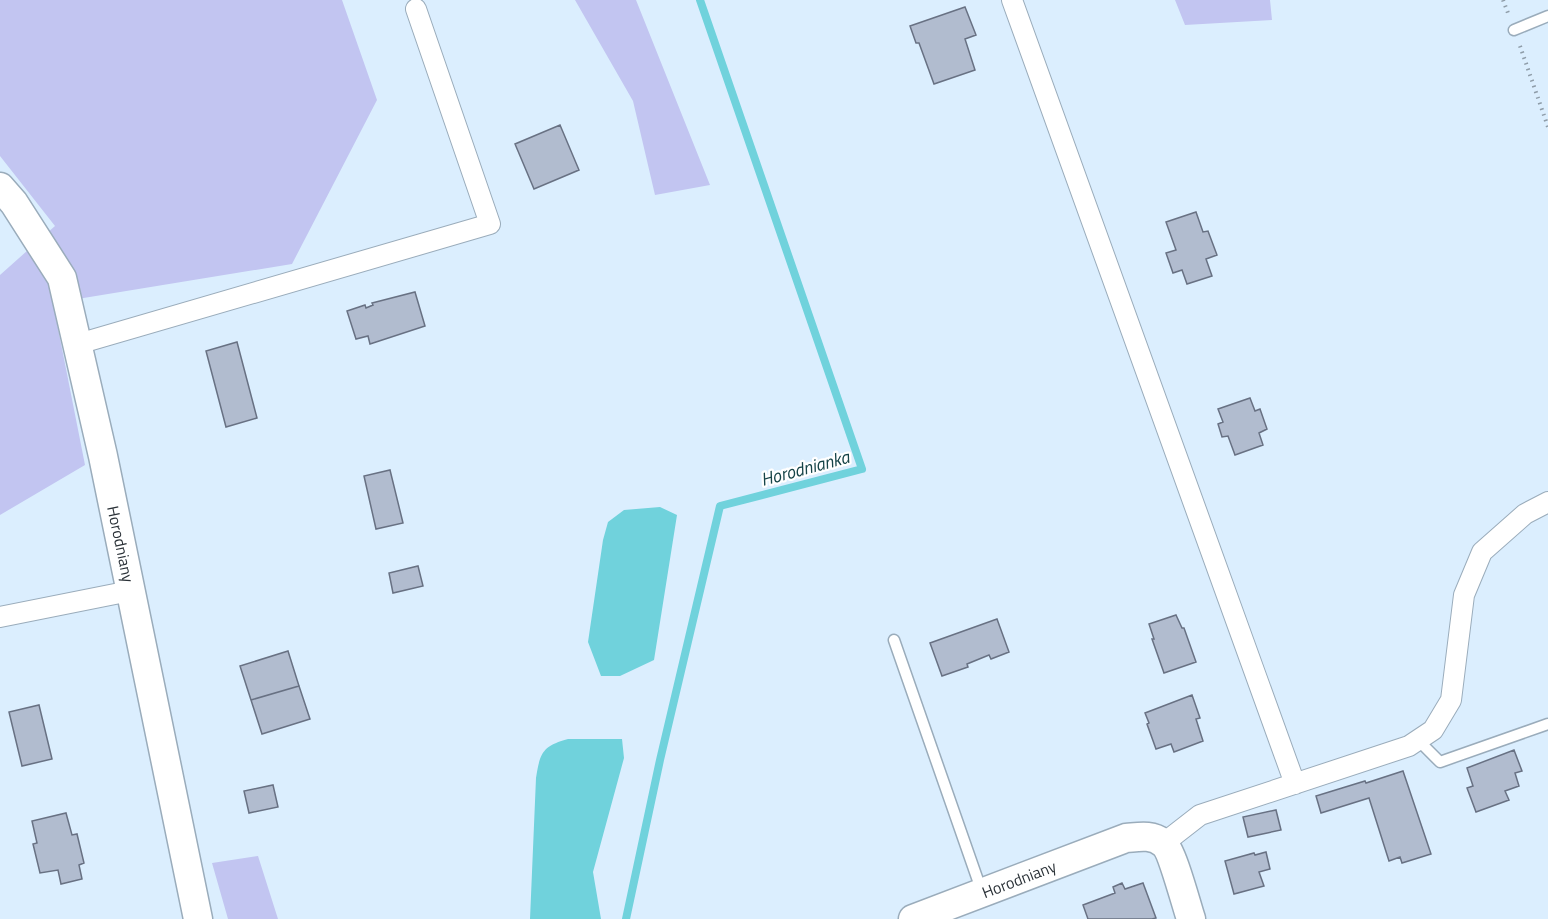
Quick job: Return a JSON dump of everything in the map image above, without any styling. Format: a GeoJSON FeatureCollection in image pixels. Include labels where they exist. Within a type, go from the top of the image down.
{"type":"FeatureCollection","features":[{"type":"Feature","properties":{"kind":"street"},"geometry":{"type":"LineString","coordinates":[[1012,0],[1295,784]]}},
{"type":"Feature","properties":{"kind":"street"},"geometry":{"type":"LineString","coordinates":[[78,344],[490,224],[416,9]]}},
{"type":"Feature","properties":{"kind":"street","name":"Horodniany"},"geometry":{"type":"LineString","coordinates":[[0,187],[14,203],[62,278],[103,456],[198,919]]}},
{"type":"Feature","properties":{"kind":"street"},"geometry":{"type":"LineString","coordinates":[[1191,919],[1170,854],[1164,843],[1200,815],[1409,746],[1433,730],[1451,700],[1464,596],[1482,552],[1525,514],[1548,502]]}},
{"type":"Feature","properties":{"kind":"street"},"geometry":{"type":"LineString","coordinates":[[0,617],[130,591]]}},
{"type":"Feature","properties":{"kind":"street","name":"Horodniany"},"geometry":{"type":"LineString","coordinates":[[913,919],[1126,838],[1148,836],[1164,843]]}},
{"type":"Feature","properties":{"kind":"lane"},"geometry":{"type":"LineString","coordinates":[[1514,30],[1548,16]]}},
{"type":"Feature","properties":{"kind":"lane"},"geometry":{"type":"LineString","coordinates":[[894,640],[982,893]]}},
{"type":"Feature","properties":{"kind":"lane"},"geometry":{"type":"LineString","coordinates":[[1418,740],[1440,762],[1548,724]]}},
{"type":"Feature","properties":{"kind":"path"},"geometry":{"type":"LineString","coordinates":[[1503,0],[1548,127]]}},
{"type":"Feature","properties":{"kind":"shaded area"},"geometry":{"type":"Polygon","coordinates":[[[0,0],[342,0],[377,100],[292,264],[53,303],[85,465],[0,515],[0,275],[55,226],[0,156],[0,0]]]}},
{"type":"Feature","properties":{"kind":"shaded area"},"geometry":{"type":"Polygon","coordinates":[[[575,0],[636,0],[710,185],[655,195],[633,101],[575,0]]]}},
{"type":"Feature","properties":{"kind":"shaded area"},"geometry":{"type":"Polygon","coordinates":[[[1175,0],[1270,0],[1272,20],[1185,25],[1175,0]]]}},
{"type":"Feature","properties":{"kind":"shaded area"},"geometry":{"type":"Polygon","coordinates":[[[660,507],[677,515],[654,660],[620,676],[601,676],[588,642],[603,540],[608,522],[624,510],[660,507]]]}},
{"type":"Feature","properties":{"kind":"shaded area"},"geometry":{"type":"Polygon","coordinates":[[[568,739],[622,739],[624,758],[593,872],[601,919],[530,919],[537,769],[544,751],[553,744],[568,739]]]}},
{"type":"Feature","properties":{"kind":"shaded area"},"geometry":{"type":"Polygon","coordinates":[[[258,856],[278,919],[228,919],[212,863],[258,856]]]}},
{"type":"Feature","properties":{"kind":"building"},"geometry":{"type":"Polygon","coordinates":[[[965,7],[976,35],[965,39],[975,70],[934,84],[919,43],[916,43],[910,26],[965,7]]]}},
{"type":"Feature","properties":{"kind":"building"},"geometry":{"type":"Polygon","coordinates":[[[560,125],[579,170],[534,189],[515,144],[560,125]]]}},
{"type":"Feature","properties":{"kind":"building"},"geometry":{"type":"Polygon","coordinates":[[[1196,212],[1203,232],[1208,231],[1217,255],[1206,259],[1212,276],[1187,284],[1182,270],[1173,273],[1166,253],[1176,250],[1166,222],[1196,212]]]}},
{"type":"Feature","properties":{"kind":"building"},"geometry":{"type":"Polygon","coordinates":[[[415,292],[425,326],[370,344],[368,336],[356,339],[347,311],[365,305],[366,308],[373,305],[372,303],[415,292]]]}},
{"type":"Feature","properties":{"kind":"building"},"geometry":{"type":"Polygon","coordinates":[[[237,342],[257,418],[226,427],[206,351],[237,342]]]}},
{"type":"Feature","properties":{"kind":"building"},"geometry":{"type":"Polygon","coordinates":[[[1250,398],[1255,411],[1260,409],[1267,429],[1259,433],[1263,445],[1235,455],[1228,436],[1222,437],[1218,424],[1223,422],[1218,409],[1250,398]]]}},
{"type":"Feature","properties":{"kind":"building"},"geometry":{"type":"Polygon","coordinates":[[[390,470],[403,523],[376,529],[364,476],[390,470]]]}},
{"type":"Feature","properties":{"kind":"building"},"geometry":{"type":"Polygon","coordinates":[[[418,566],[423,586],[393,593],[389,573],[418,566]]]}},
{"type":"Feature","properties":{"kind":"building"},"geometry":{"type":"Polygon","coordinates":[[[1176,615],[1184,628],[1196,662],[1164,673],[1149,624],[1176,615]]]}},
{"type":"Feature","properties":{"kind":"building"},"geometry":{"type":"Polygon","coordinates":[[[997,619],[1009,652],[991,659],[989,655],[967,664],[968,667],[942,676],[930,643],[997,619]]]}},
{"type":"Feature","properties":{"kind":"building"},"geometry":{"type":"Polygon","coordinates":[[[288,651],[299,686],[251,700],[240,666],[288,651]]]}},
{"type":"Feature","properties":{"kind":"building"},"geometry":{"type":"Polygon","coordinates":[[[299,686],[310,719],[262,734],[251,700],[299,686]]]}},
{"type":"Feature","properties":{"kind":"building"},"geometry":{"type":"Polygon","coordinates":[[[1192,695],[1200,718],[1196,719],[1203,741],[1174,752],[1171,744],[1156,749],[1145,713],[1192,695]]]}},
{"type":"Feature","properties":{"kind":"building"},"geometry":{"type":"Polygon","coordinates":[[[39,705],[52,759],[22,766],[9,712],[39,705]]]}},
{"type":"Feature","properties":{"kind":"building"},"geometry":{"type":"Polygon","coordinates":[[[1514,750],[1522,771],[1515,773],[1519,786],[1505,791],[1509,800],[1476,812],[1467,788],[1473,786],[1467,768],[1514,750]]]}},
{"type":"Feature","properties":{"kind":"building"},"geometry":{"type":"Polygon","coordinates":[[[1403,771],[1431,854],[1402,863],[1400,857],[1389,861],[1369,798],[1321,813],[1316,796],[1403,771]]]}},
{"type":"Feature","properties":{"kind":"building"},"geometry":{"type":"Polygon","coordinates":[[[273,785],[278,807],[249,813],[244,791],[273,785]]]}},
{"type":"Feature","properties":{"kind":"building"},"geometry":{"type":"Polygon","coordinates":[[[1276,810],[1281,830],[1248,837],[1243,817],[1276,810]]]}},
{"type":"Feature","properties":{"kind":"building"},"geometry":{"type":"Polygon","coordinates":[[[66,813],[72,835],[77,834],[84,863],[79,865],[82,879],[61,884],[58,870],[40,873],[33,844],[37,843],[32,821],[66,813]]]}},
{"type":"Feature","properties":{"kind":"building"},"geometry":{"type":"Polygon","coordinates":[[[1266,852],[1270,869],[1259,872],[1264,886],[1234,894],[1225,861],[1266,852]]]}},
{"type":"Feature","properties":{"kind":"building"},"geometry":{"type":"Polygon","coordinates":[[[1122,883],[1125,889],[1143,883],[1156,918],[1088,919],[1083,905],[1115,893],[1113,887],[1122,883]]]}},
{"type":"Feature","properties":{"kind":"waterway","name":"Horodnianka"},"geometry":{"type":"LineString","coordinates":[[626,919],[660,760],[720,506],[862,469],[700,0]]}}]}
